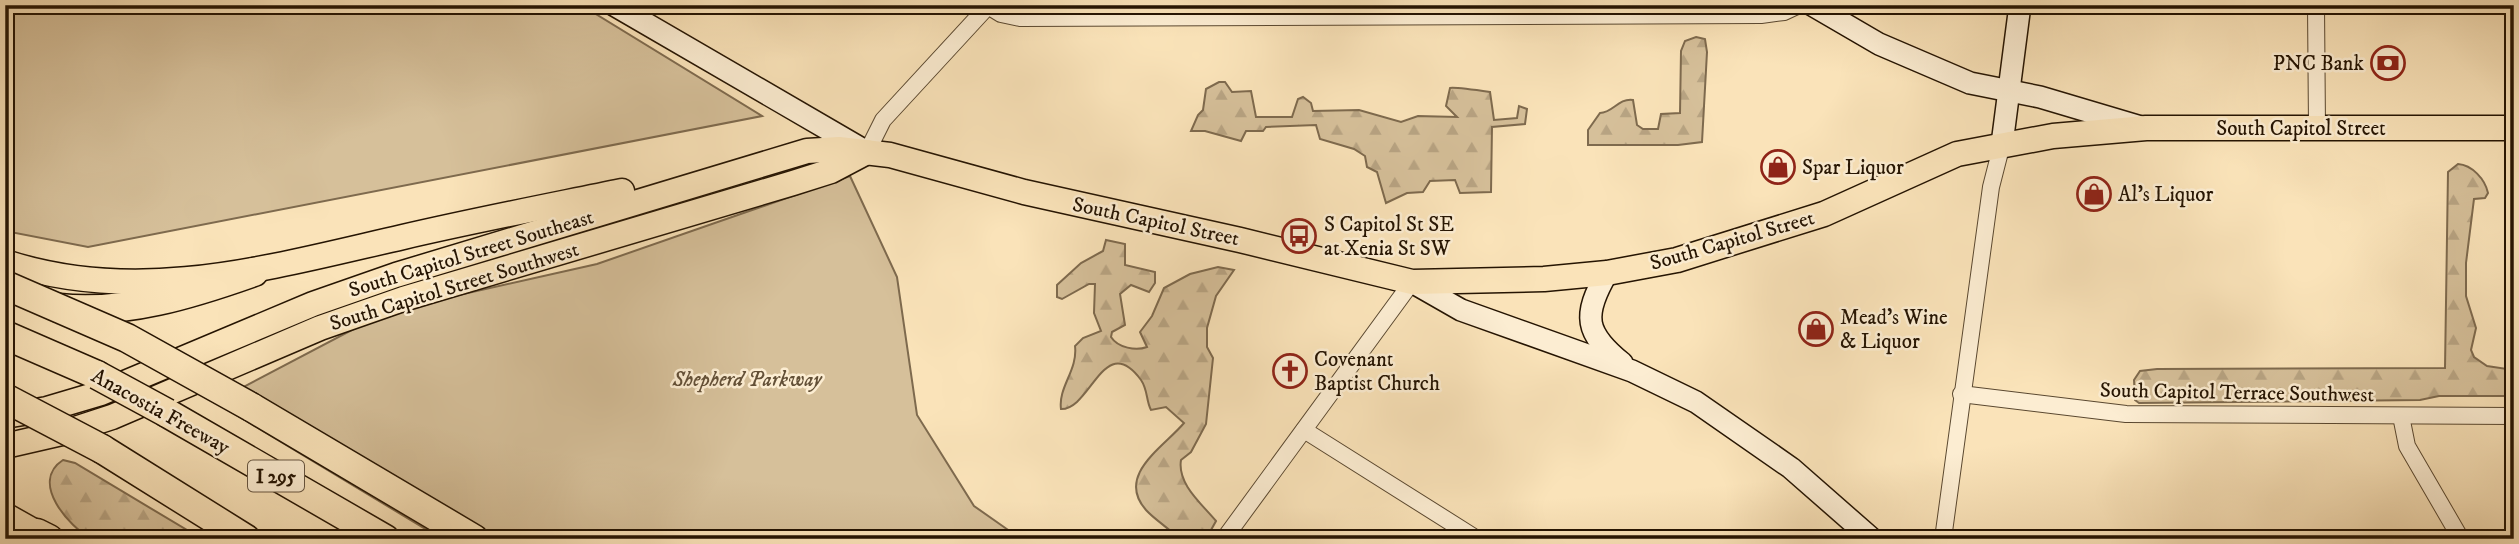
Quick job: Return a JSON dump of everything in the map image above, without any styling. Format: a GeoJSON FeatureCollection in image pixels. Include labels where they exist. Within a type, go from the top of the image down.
{"type":"FeatureCollection","features":[{"type":"Feature","properties":{"kind":"highway"},"geometry":{"type":"LineString","coordinates":[[5,300],[70,309],[116,307],[208,289],[254,272]]}},
{"type":"Feature","properties":{"kind":"highway"},"geometry":{"type":"LineString","coordinates":[[5,285],[127,338],[251,407],[474,539]]}},
{"type":"Feature","properties":{"kind":"highway","name":"Anacostia Freeway"},"geometry":{"type":"LineString","coordinates":[[5,335],[97,375],[385,539]]}},
{"type":"Feature","properties":{"kind":"highway"},"geometry":{"type":"LineString","coordinates":[[5,398],[102,449],[246,539]]}},
{"type":"Feature","properties":{"kind":"main road","name":"South Capitol Street"},"geometry":{"type":"LineString","coordinates":[[867,152],[902,158],[1024,192],[1412,282],[1544,279],[1607,273],[1677,260],[1824,214],[1958,154],[2053,136],[2146,128],[2514,128]]}},
{"type":"Feature","properties":{"kind":"main road","name":"South Capitol Street Southeast"},"geometry":{"type":"LineString","coordinates":[[5,416],[101,393],[368,284],[807,151],[867,152]]}},
{"type":"Feature","properties":{"kind":"main road","name":"South Capitol Street Southwest"},"geometry":{"type":"LineString","coordinates":[[5,446],[66,432],[113,416],[320,328],[384,305],[806,179],[831,171],[867,152]]}},
{"type":"Feature","properties":{"kind":"main road"},"geometry":{"type":"LineString","coordinates":[[5,262],[71,279],[125,284],[163,283],[254,272],[424,232],[638,188],[709,180]]}},
{"type":"Feature","properties":{"kind":"main road"},"geometry":{"type":"LineString","coordinates":[[5,515],[44,537]]}},
{"type":"Feature","properties":{"kind":"street"},"geometry":{"type":"LineString","coordinates":[[614,5],[867,152],[883,120],[988,6],[1002,14],[1020,18],[1761,15],[1784,12],[1799,5]]}},
{"type":"Feature","properties":{"kind":"street"},"geometry":{"type":"LineString","coordinates":[[1812,5],[1867,38],[1970,83],[2146,128]]}},
{"type":"Feature","properties":{"kind":"street"},"geometry":{"type":"LineString","coordinates":[[1943,539],[1961,394],[1991,187],[2002,144],[2020,5]]}},
{"type":"Feature","properties":{"kind":"street"},"geometry":{"type":"LineString","coordinates":[[2316,5],[2317,128]]}},
{"type":"Feature","properties":{"kind":"street"},"geometry":{"type":"LineString","coordinates":[[1607,273],[1596,291],[1592,332],[1600,345],[1632,371]]}},
{"type":"Feature","properties":{"kind":"street"},"geometry":{"type":"LineString","coordinates":[[1224,539],[1412,282],[1461,310],[1632,371],[1696,402],[1753,440],[1810,484],[1872,539]]}},
{"type":"Feature","properties":{"kind":"street","name":"South Capitol Terrace Southwest"},"geometry":{"type":"LineString","coordinates":[[1961,394],[2126,414],[2514,416]]}},
{"type":"Feature","properties":{"kind":"street"},"geometry":{"type":"LineString","coordinates":[[2401,416],[2407,446],[2461,539]]}},
{"type":"Feature","properties":{"kind":"street"},"geometry":{"type":"LineString","coordinates":[[1304,430],[1477,539]]}},
{"type":"Feature","properties":{"kind":"green space"},"geometry":{"type":"Polygon","coordinates":[[[5,5],[581,5],[762,116],[88,247],[5,231],[5,5]]]}},
{"type":"Feature","properties":{"kind":"green space"},"geometry":{"type":"Polygon","coordinates":[[[1696,37],[1705,39],[1707,52],[1702,142],[1678,145],[1588,145],[1588,130],[1600,113],[1609,111],[1623,101],[1633,100],[1637,125],[1643,129],[1658,129],[1661,114],[1680,113],[1681,51],[1685,41],[1696,37]]]}},
{"type":"Feature","properties":{"kind":"green space"},"geometry":{"type":"Polygon","coordinates":[[[1225,82],[1232,92],[1251,91],[1256,117],[1292,117],[1298,99],[1303,97],[1311,103],[1313,111],[1359,110],[1401,122],[1418,116],[1457,117],[1446,106],[1450,88],[1490,92],[1494,120],[1517,118],[1519,106],[1527,109],[1525,124],[1492,127],[1491,192],[1460,193],[1455,180],[1430,181],[1423,192],[1407,193],[1386,203],[1377,172],[1367,167],[1365,156],[1354,149],[1320,139],[1316,125],[1266,127],[1263,131],[1246,131],[1241,141],[1205,131],[1191,131],[1203,110],[1206,89],[1225,82]]]}},
{"type":"Feature","properties":{"kind":"green space"},"geometry":{"type":"Polygon","coordinates":[[[2458,164],[2477,174],[2488,193],[2485,198],[2474,199],[2466,263],[2466,296],[2476,328],[2471,350],[2474,357],[2487,366],[2514,370],[2514,396],[2439,396],[2420,400],[2139,403],[2135,400],[2134,380],[2140,371],[2157,369],[2445,368],[2448,172],[2458,164]]]}},
{"type":"Feature","properties":{"kind":"green space","name":"Shepherd Parkway"},"geometry":{"type":"Polygon","coordinates":[[[850,176],[897,277],[917,415],[974,506],[1021,539],[442,539],[215,402],[388,311],[597,264],[850,176]]]}},
{"type":"Feature","properties":{"kind":"green space"},"geometry":{"type":"Polygon","coordinates":[[[1106,240],[1125,244],[1125,265],[1155,272],[1155,283],[1149,292],[1131,285],[1120,294],[1125,325],[1112,332],[1111,337],[1128,348],[1147,347],[1140,332],[1152,316],[1164,288],[1190,274],[1218,267],[1234,270],[1216,296],[1207,328],[1207,347],[1213,358],[1206,424],[1191,452],[1181,460],[1181,469],[1187,485],[1216,521],[1206,539],[1179,539],[1146,510],[1138,497],[1136,485],[1139,473],[1155,452],[1184,423],[1166,407],[1151,410],[1141,380],[1128,367],[1117,364],[1107,367],[1081,398],[1072,406],[1061,409],[1062,393],[1074,363],[1075,346],[1083,338],[1101,331],[1094,313],[1095,284],[1089,284],[1062,299],[1057,297],[1057,285],[1081,263],[1103,251],[1106,240]]]}},
{"type":"Feature","properties":{"kind":"green space"},"geometry":{"type":"Polygon","coordinates":[[[63,460],[75,463],[202,539],[92,539],[64,515],[51,492],[50,480],[54,469],[63,460]]]}},
{"type":"Feature","properties":{"kind":"place","name":"PNC Bank"},"geometry":{"type":"Point","coordinates":[2388,63]}},
{"type":"Feature","properties":{"kind":"place","name":"Spar Liquor"},"geometry":{"type":"Point","coordinates":[1778,167]}},
{"type":"Feature","properties":{"kind":"place","name":"Al's Liquor"},"geometry":{"type":"Point","coordinates":[2094,194]}},
{"type":"Feature","properties":{"kind":"place","name":"S Capitol St SE at Xenia St SW"},"geometry":{"type":"Point","coordinates":[1299,236]}},
{"type":"Feature","properties":{"kind":"place","name":"Mead's Wine & Liquor"},"geometry":{"type":"Point","coordinates":[1816,329]}},
{"type":"Feature","properties":{"kind":"place","name":"Covenant Baptist Church"},"geometry":{"type":"Point","coordinates":[1290,371]}}]}
